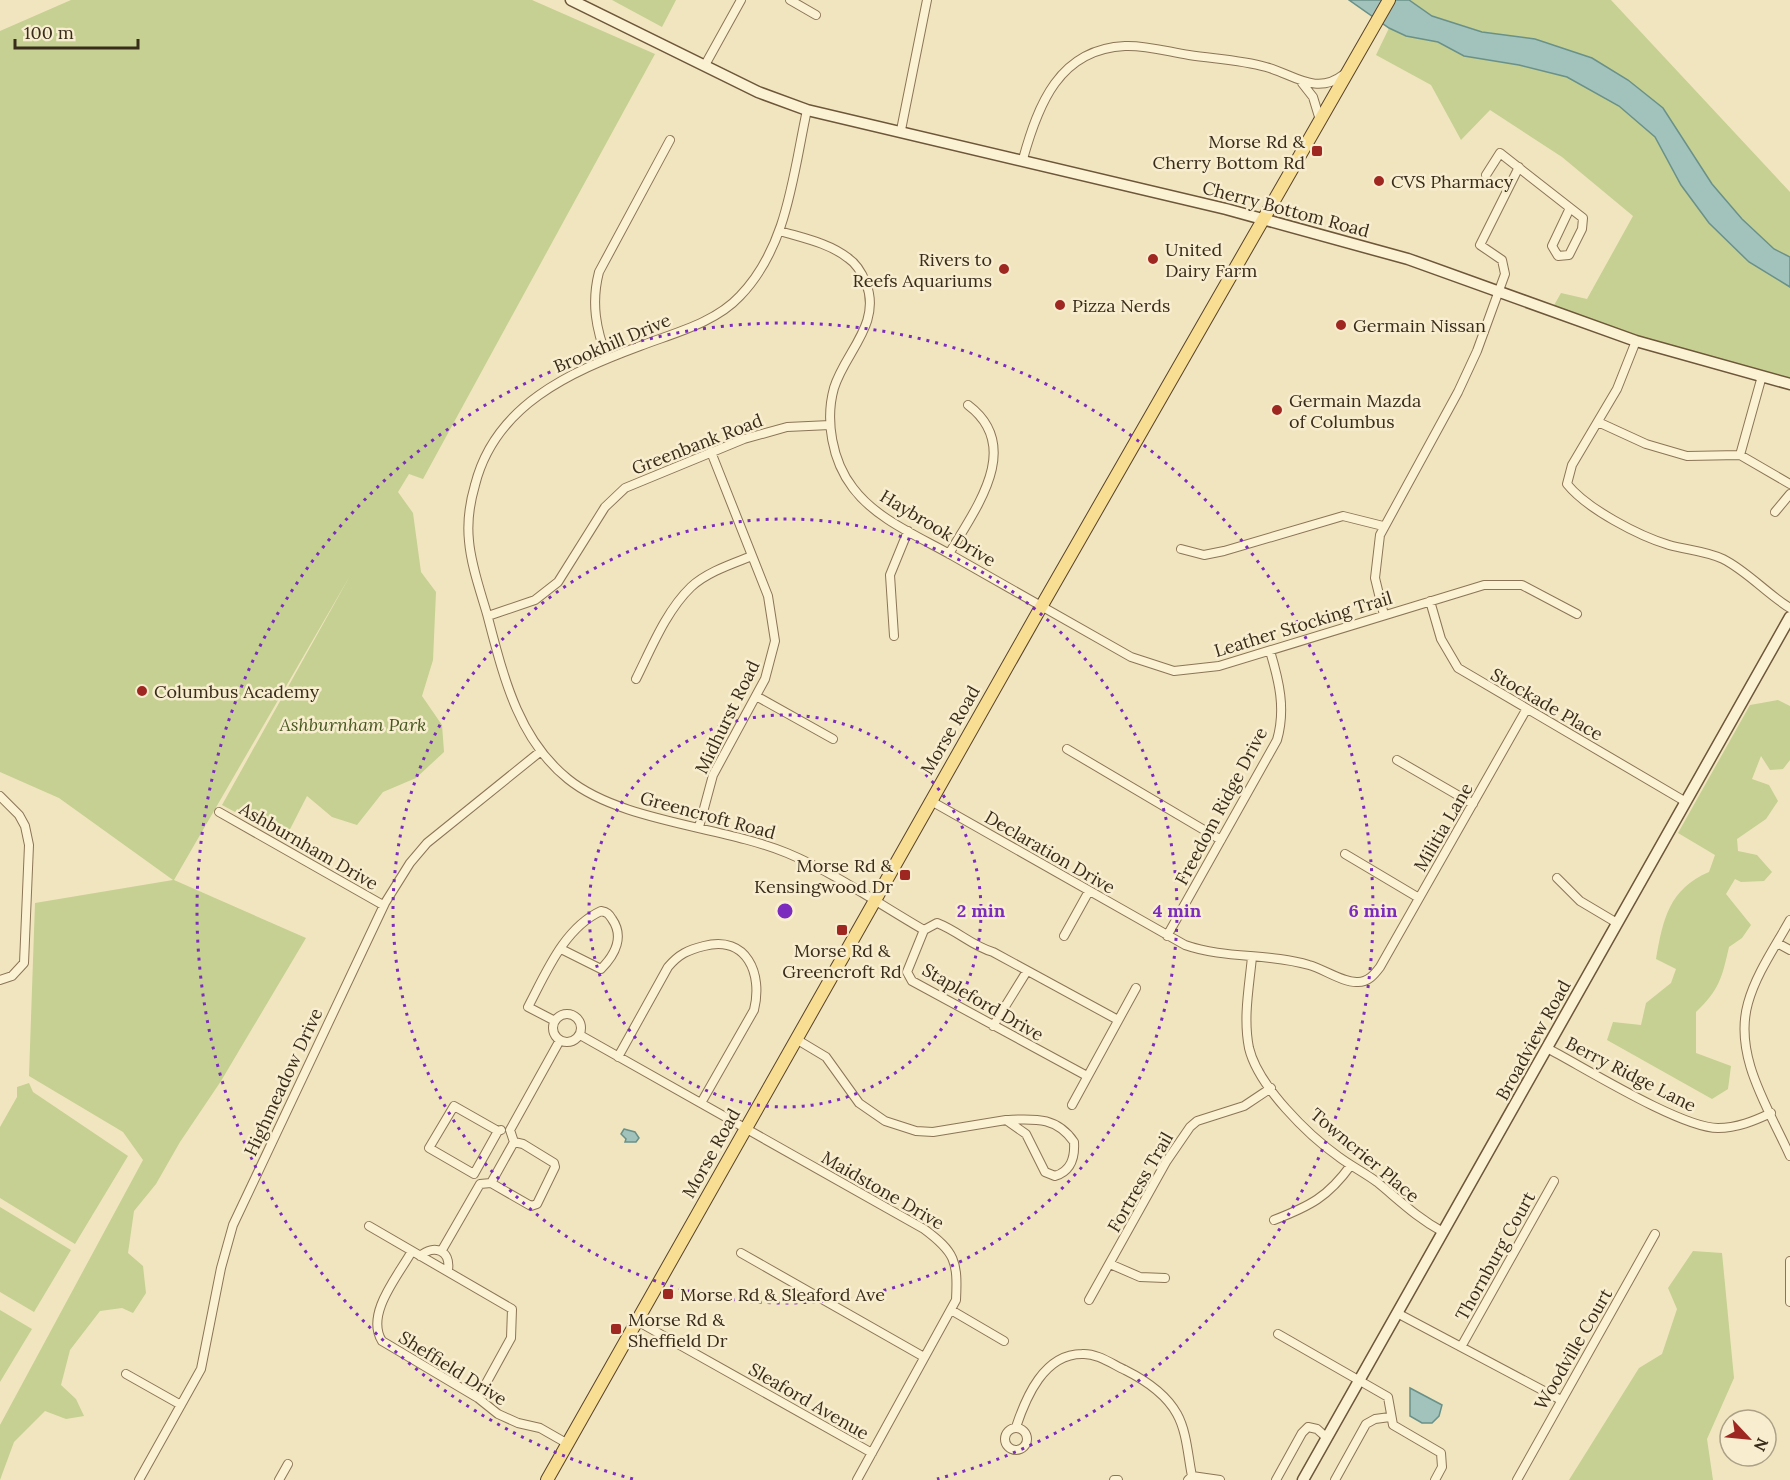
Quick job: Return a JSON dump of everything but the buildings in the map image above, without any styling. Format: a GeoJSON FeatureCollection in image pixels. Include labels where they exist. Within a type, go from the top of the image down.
{"type":"FeatureCollection","features":[{"type":"Feature","properties":{"kind":"main road","name":"Cherry Bottom Road"},"geometry":{"type":"LineString","coordinates":[[571,0],[758,92],[807,110],[1023,159],[1408,259],[1636,341],[1790,384]]}},
{"type":"Feature","properties":{"kind":"main road","name":"Morse Road"},"geometry":{"type":"LineString","coordinates":[[547,1480],[1041,606],[1389,0]]}},
{"type":"Feature","properties":{"kind":"main road","name":"Broadview Road"},"geometry":{"type":"LineString","coordinates":[[1303,1480],[1790,617]]}},
{"type":"Feature","properties":{"kind":"street"},"geometry":{"type":"LineString","coordinates":[[705,64],[741,0]]}},
{"type":"Feature","properties":{"kind":"street"},"geometry":{"type":"LineString","coordinates":[[790,0],[816,15]]}},
{"type":"Feature","properties":{"kind":"street"},"geometry":{"type":"LineString","coordinates":[[901,130],[927,0]]}},
{"type":"Feature","properties":{"kind":"street"},"geometry":{"type":"LineString","coordinates":[[1023,159],[1037,112],[1055,82],[1078,62],[1099,51],[1128,46],[1236,61],[1267,67],[1301,82],[1330,83],[1347,73]]}},
{"type":"Feature","properties":{"kind":"street"},"geometry":{"type":"LineString","coordinates":[[1301,82],[1313,97],[1320,120]]}},
{"type":"Feature","properties":{"kind":"street","name":"Brookhill Drive"},"geometry":{"type":"LineString","coordinates":[[540,751],[507,689],[473,565],[468,527],[473,493],[485,456],[505,424],[550,386],[607,358],[693,326],[732,303],[760,271],[780,231],[807,110]]}},
{"type":"Feature","properties":{"kind":"street"},"geometry":{"type":"LineString","coordinates":[[607,358],[598,337],[594,313],[595,287],[599,272],[670,140]]}},
{"type":"Feature","properties":{"kind":"street"},"geometry":{"type":"LineString","coordinates":[[1486,175],[1500,153],[1583,218],[1584,224],[1569,255],[1558,256],[1552,246],[1570,208]]}},
{"type":"Feature","properties":{"kind":"street"},"geometry":{"type":"LineString","coordinates":[[1384,615],[1376,578],[1383,526],[1458,392],[1499,292],[1506,267],[1503,260],[1480,245],[1519,167]]}},
{"type":"Feature","properties":{"kind":"street","name":"Haybrook Drive"},"geometry":{"type":"LineString","coordinates":[[780,231],[831,248],[849,258],[861,272],[867,287],[869,312],[866,325],[837,379],[831,402],[830,425],[836,454],[853,488],[869,505],[908,531],[1041,606]]}},
{"type":"Feature","properties":{"kind":"street"},"geometry":{"type":"LineString","coordinates":[[1636,341],[1617,389],[1572,465],[1567,484],[1594,507],[1641,534],[1669,545],[1708,553],[1725,560],[1790,608]]}},
{"type":"Feature","properties":{"kind":"street"},"geometry":{"type":"LineString","coordinates":[[1740,455],[1762,376]]}},
{"type":"Feature","properties":{"kind":"street"},"geometry":{"type":"LineString","coordinates":[[949,554],[989,484],[995,456],[986,424],[979,413],[968,405]]}},
{"type":"Feature","properties":{"kind":"street"},"geometry":{"type":"LineString","coordinates":[[1598,422],[1646,444],[1688,456],[1740,455],[1790,484]]}},
{"type":"Feature","properties":{"kind":"street","name":"Greenbank Road"},"geometry":{"type":"LineString","coordinates":[[488,616],[523,605],[548,592],[566,573],[605,507],[625,488],[711,452],[787,427],[830,425]]}},
{"type":"Feature","properties":{"kind":"street","name":"Midhurst Road"},"geometry":{"type":"LineString","coordinates":[[699,827],[713,775],[765,679],[775,641],[774,617],[768,596],[711,452]]}},
{"type":"Feature","properties":{"kind":"street"},"geometry":{"type":"LineString","coordinates":[[1775,512],[1790,494]]}},
{"type":"Feature","properties":{"kind":"street"},"geometry":{"type":"LineString","coordinates":[[1181,549],[1204,555],[1224,551],[1343,516],[1383,526]]}},
{"type":"Feature","properties":{"kind":"street"},"geometry":{"type":"LineString","coordinates":[[894,636],[890,575],[908,531]]}},
{"type":"Feature","properties":{"kind":"street"},"geometry":{"type":"LineString","coordinates":[[636,679],[678,604],[692,586],[716,571],[752,556]]}},
{"type":"Feature","properties":{"kind":"street","name":"Leather Stocking Trail"},"geometry":{"type":"LineString","coordinates":[[1041,606],[1131,657],[1174,671],[1219,666],[1484,585],[1522,585],[1577,615]]}},
{"type":"Feature","properties":{"kind":"street","name":"Stockade Place"},"geometry":{"type":"LineString","coordinates":[[1430,601],[1441,639],[1458,668],[1686,802]]}},
{"type":"Feature","properties":{"kind":"street","name":"Freedom Ridge Drive"},"geometry":{"type":"LineString","coordinates":[[1167,936],[1277,740],[1282,722],[1281,686],[1270,651]]}},
{"type":"Feature","properties":{"kind":"street"},"geometry":{"type":"LineString","coordinates":[[756,696],[833,739]]}},
{"type":"Feature","properties":{"kind":"street","name":"Militia Lane"},"geometry":{"type":"LineString","coordinates":[[1360,982],[1371,978],[1380,967],[1526,710]]}},
{"type":"Feature","properties":{"kind":"street"},"geometry":{"type":"LineString","coordinates":[[1067,749],[1221,840]]}},
{"type":"Feature","properties":{"kind":"street","name":"Greencroft Road"},"geometry":{"type":"LineString","coordinates":[[540,751],[569,780],[615,805],[788,853],[924,930]]}},
{"type":"Feature","properties":{"kind":"street","name":"Highmeadow Drive"},"geometry":{"type":"LineString","coordinates":[[139,1480],[201,1369],[221,1268],[233,1225],[383,905],[410,863],[427,843],[540,751]]}},
{"type":"Feature","properties":{"kind":"street"},"geometry":{"type":"LineString","coordinates":[[1397,760],[1473,804]]}},
{"type":"Feature","properties":{"kind":"street"},"geometry":{"type":"LineString","coordinates":[[0,796],[19,815],[25,826],[30,854],[24,963],[12,976],[0,980]]}},
{"type":"Feature","properties":{"kind":"street","name":"Declaration Drive"},"geometry":{"type":"LineString","coordinates":[[931,801],[1167,936],[1205,952],[1307,964],[1352,982],[1360,982]]}},
{"type":"Feature","properties":{"kind":"street","name":"Ashburnham Drive"},"geometry":{"type":"LineString","coordinates":[[219,812],[383,905]]}},
{"type":"Feature","properties":{"kind":"street"},"geometry":{"type":"LineString","coordinates":[[1345,854],[1419,898]]}},
{"type":"Feature","properties":{"kind":"street"},"geometry":{"type":"LineString","coordinates":[[1557,878],[1580,901],[1617,923]]}},
{"type":"Feature","properties":{"kind":"street"},"geometry":{"type":"LineString","coordinates":[[1064,936],[1089,891]]}},
{"type":"Feature","properties":{"kind":"street"},"geometry":{"type":"LineString","coordinates":[[555,1021],[528,1007],[561,949],[576,927],[601,911],[609,914],[618,927],[620,939],[601,969],[561,949]]}},
{"type":"Feature","properties":{"kind":"street"},"geometry":{"type":"LineString","coordinates":[[1790,920],[1748,1003],[1744,1026],[1747,1056],[1790,1156]]}},
{"type":"Feature","properties":{"kind":"street"},"geometry":{"type":"LineString","coordinates":[[924,930],[937,923],[957,930],[981,948],[1118,1020]]}},
{"type":"Feature","properties":{"kind":"street","name":"Stapleford Drive"},"geometry":{"type":"LineString","coordinates":[[924,930],[908,966],[908,977],[1087,1076]]}},
{"type":"Feature","properties":{"kind":"street"},"geometry":{"type":"LineString","coordinates":[[618,1057],[668,967],[677,956],[719,943],[734,946],[746,955],[757,996],[754,1010],[701,1103]]}},
{"type":"Feature","properties":{"kind":"street"},"geometry":{"type":"LineString","coordinates":[[1777,943],[1790,951]]}},
{"type":"Feature","properties":{"kind":"street","name":"Towncrier Place"},"geometry":{"type":"LineString","coordinates":[[1252,957],[1245,1017],[1248,1039],[1259,1072],[1318,1140],[1379,1184],[1410,1212],[1443,1232]]}},
{"type":"Feature","properties":{"kind":"street"},"geometry":{"type":"LineString","coordinates":[[993,1026],[1027,971]]}},
{"type":"Feature","properties":{"kind":"street"},"geometry":{"type":"LineString","coordinates":[[1072,1105],[1136,988]]}},
{"type":"Feature","properties":{"kind":"street"},"geometry":{"type":"LineString","coordinates":[[566,1013],[574,1015],[582,1026],[580,1035],[573,1041],[560,1040],[553,1029],[555,1021],[566,1013]]}},
{"type":"Feature","properties":{"kind":"street","name":"Maidstone Drive"},"geometry":{"type":"LineString","coordinates":[[580,1035],[924,1229],[945,1244],[957,1269],[956,1299],[857,1480]]}},
{"type":"Feature","properties":{"kind":"street"},"geometry":{"type":"LineString","coordinates":[[796,1039],[832,1064],[853,1096],[867,1109],[901,1127],[916,1131],[942,1132],[1006,1120],[1041,1119],[1063,1130],[1074,1142],[1074,1158],[1067,1170],[1055,1176],[1045,1172],[1026,1134],[1006,1120]]}},
{"type":"Feature","properties":{"kind":"street"},"geometry":{"type":"LineString","coordinates":[[480,1184],[490,1183],[531,1206],[537,1204],[555,1167],[554,1162],[514,1142],[510,1130],[560,1040]]}},
{"type":"Feature","properties":{"kind":"street","name":"Berry Ridge Lane"},"geometry":{"type":"LineString","coordinates":[[1547,1048],[1676,1116],[1706,1127],[1731,1127],[1771,1113]]}},
{"type":"Feature","properties":{"kind":"street","name":"Fortress Trail"},"geometry":{"type":"LineString","coordinates":[[1089,1300],[1166,1162],[1190,1128],[1197,1121],[1244,1107],[1271,1088]]}},
{"type":"Feature","properties":{"kind":"street"},"geometry":{"type":"LineString","coordinates":[[480,1184],[474,1174],[429,1148],[454,1106],[498,1131],[510,1130]]}},
{"type":"Feature","properties":{"kind":"street"},"geometry":{"type":"LineString","coordinates":[[474,1174],[498,1131]]}},
{"type":"Feature","properties":{"kind":"street"},"geometry":{"type":"LineString","coordinates":[[490,1183],[514,1142]]}},
{"type":"Feature","properties":{"kind":"street"},"geometry":{"type":"LineString","coordinates":[[1274,1220],[1311,1206],[1341,1180],[1351,1165]]}},
{"type":"Feature","properties":{"kind":"street","name":"Thornburg Court"},"geometry":{"type":"LineString","coordinates":[[1461,1347],[1554,1181]]}},
{"type":"Feature","properties":{"kind":"street"},"geometry":{"type":"LineString","coordinates":[[442,1250],[480,1184]]}},
{"type":"Feature","properties":{"kind":"street"},"geometry":{"type":"LineString","coordinates":[[369,1226],[512,1308],[511,1338],[478,1398]]}},
{"type":"Feature","properties":{"kind":"street","name":"Woodville Court"},"geometry":{"type":"LineString","coordinates":[[1517,1480],[1655,1234]]}},
{"type":"Feature","properties":{"kind":"street"},"geometry":{"type":"LineString","coordinates":[[420,1256],[434,1248],[442,1250],[447,1256],[448,1270]]}},
{"type":"Feature","properties":{"kind":"street","name":"Sheffield Drive"},"geometry":{"type":"LineString","coordinates":[[412,1251],[381,1306],[376,1321],[377,1334],[389,1347],[478,1398],[498,1414],[518,1423],[540,1428],[568,1444]]}},
{"type":"Feature","properties":{"kind":"street"},"geometry":{"type":"LineString","coordinates":[[741,1253],[924,1357]]}},
{"type":"Feature","properties":{"kind":"street"},"geometry":{"type":"LineString","coordinates":[[1790,1261],[1790,1302]]}},
{"type":"Feature","properties":{"kind":"street"},"geometry":{"type":"LineString","coordinates":[[1110,1264],[1140,1277],[1165,1278]]}},
{"type":"Feature","properties":{"kind":"street"},"geometry":{"type":"LineString","coordinates":[[951,1310],[1004,1341]]}},
{"type":"Feature","properties":{"kind":"street"},"geometry":{"type":"LineString","coordinates":[[1397,1313],[1561,1400]]}},
{"type":"Feature","properties":{"kind":"street","name":"Sleaford Avenue"},"geometry":{"type":"LineString","coordinates":[[637,1321],[872,1453]]}},
{"type":"Feature","properties":{"kind":"street"},"geometry":{"type":"LineString","coordinates":[[1278,1335],[1388,1397],[1390,1417],[1398,1430],[1433,1447],[1443,1459],[1435,1480]]}},
{"type":"Feature","properties":{"kind":"street"},"geometry":{"type":"LineString","coordinates":[[1016,1427],[1027,1399],[1044,1373],[1065,1357],[1083,1353],[1092,1355],[1135,1375],[1169,1402],[1182,1425],[1190,1478],[1220,1480]]}},
{"type":"Feature","properties":{"kind":"street"},"geometry":{"type":"LineString","coordinates":[[126,1374],[181,1405]]}},
{"type":"Feature","properties":{"kind":"street"},"geometry":{"type":"LineString","coordinates":[[1335,1480],[1366,1424],[1390,1417]]}},
{"type":"Feature","properties":{"kind":"street"},"geometry":{"type":"LineString","coordinates":[[1276,1480],[1302,1433],[1308,1427],[1317,1429],[1327,1438]]}},
{"type":"Feature","properties":{"kind":"street"},"geometry":{"type":"LineString","coordinates":[[279,1480],[288,1464]]}},
{"type":"Feature","properties":{"kind":"green space","name":"Ashburnham Park"},"geometry":{"type":"Polygon","coordinates":[[[71,0],[532,0],[655,54],[423,479],[409,474],[398,492],[413,513],[421,572],[436,592],[433,660],[422,696],[442,725],[444,752],[416,778],[383,792],[357,825],[332,817],[307,796],[285,839],[222,805],[351,574],[174,880],[306,938],[221,1081],[180,1142],[156,1184],[134,1211],[128,1253],[143,1266],[146,1293],[133,1313],[122,1308],[100,1311],[70,1350],[61,1385],[76,1399],[84,1416],[66,1419],[45,1411],[14,1442],[0,1480],[0,1425],[143,1160],[123,1132],[29,1076],[35,903],[173,880],[59,798],[0,772],[0,31],[71,0]]]}},
{"type":"Feature","properties":{"kind":"green space"},"geometry":{"type":"Polygon","coordinates":[[[612,0],[676,0],[662,27],[612,0]]]}},
{"type":"Feature","properties":{"kind":"green space"},"geometry":{"type":"Polygon","coordinates":[[[1409,0],[1611,0],[1790,192],[1790,257],[1774,249],[1742,219],[1712,184],[1663,108],[1628,80],[1592,58],[1535,39],[1483,32],[1432,16],[1409,0]]]}},
{"type":"Feature","properties":{"kind":"green space"},"geometry":{"type":"Polygon","coordinates":[[[1389,28],[1406,36],[1438,42],[1464,56],[1519,65],[1567,77],[1619,106],[1655,137],[1681,185],[1709,223],[1749,262],[1790,287],[1790,379],[1673,347],[1553,307],[1561,293],[1587,299],[1633,216],[1562,157],[1490,110],[1461,140],[1431,85],[1376,55],[1389,28]]]}},
{"type":"Feature","properties":{"kind":"green space"},"geometry":{"type":"Polygon","coordinates":[[[1778,700],[1790,706],[1790,760],[1783,769],[1770,770],[1761,756],[1752,779],[1769,785],[1778,801],[1766,819],[1737,839],[1738,851],[1757,855],[1772,872],[1764,881],[1741,882],[1735,879],[1726,894],[1751,925],[1742,938],[1729,947],[1715,990],[1696,1012],[1696,1053],[1731,1066],[1728,1089],[1712,1099],[1607,1040],[1613,1022],[1641,1025],[1646,1003],[1671,983],[1676,969],[1656,959],[1665,918],[1676,896],[1696,879],[1709,872],[1715,855],[1678,833],[1750,705],[1778,700]]]}},
{"type":"Feature","properties":{"kind":"green space"},"geometry":{"type":"Polygon","coordinates":[[[29,1083],[33,1092],[128,1156],[75,1244],[0,1198],[0,1127],[17,1097],[17,1087],[29,1083]]]}},
{"type":"Feature","properties":{"kind":"green space"},"geometry":{"type":"Polygon","coordinates":[[[0,1207],[71,1250],[34,1312],[0,1292],[0,1207]]]}},
{"type":"Feature","properties":{"kind":"green space"},"geometry":{"type":"Polygon","coordinates":[[[1693,1251],[1722,1253],[1734,1378],[1721,1408],[1718,1408],[1718,1414],[1707,1439],[1713,1480],[1569,1480],[1639,1368],[1662,1354],[1677,1309],[1668,1288],[1693,1251]]]}},
{"type":"Feature","properties":{"kind":"green space"},"geometry":{"type":"Polygon","coordinates":[[[0,1310],[32,1329],[0,1382],[0,1310]]]}},
{"type":"Feature","properties":{"kind":"water"},"geometry":{"type":"Polygon","coordinates":[[[1349,0],[1409,0],[1432,16],[1482,32],[1535,39],[1592,58],[1628,80],[1663,108],[1712,184],[1742,219],[1774,249],[1790,257],[1790,287],[1749,262],[1709,223],[1681,185],[1655,137],[1619,106],[1567,77],[1519,65],[1464,56],[1438,42],[1406,36],[1389,28],[1349,0]]]}},
{"type":"Feature","properties":{"kind":"water"},"geometry":{"type":"Polygon","coordinates":[[[624,1129],[635,1132],[639,1138],[636,1142],[625,1142],[626,1139],[621,1134],[624,1129]]]}},
{"type":"Feature","properties":{"kind":"water"},"geometry":{"type":"Polygon","coordinates":[[[1410,1388],[1442,1405],[1439,1416],[1432,1423],[1422,1423],[1410,1416],[1410,1388]]]}},
{"type":"Feature","properties":{"kind":"place","name":"Morse Rd & Cherry Bottom Rd"},"geometry":{"type":"Point","coordinates":[1317,151]}},
{"type":"Feature","properties":{"kind":"place","name":"CVS Pharmacy"},"geometry":{"type":"Point","coordinates":[1379,181]}},
{"type":"Feature","properties":{"kind":"place","name":"United Dairy Farm"},"geometry":{"type":"Point","coordinates":[1153,259]}},
{"type":"Feature","properties":{"kind":"place","name":"Rivers to Reefs Aquariums"},"geometry":{"type":"Point","coordinates":[1004,269]}},
{"type":"Feature","properties":{"kind":"place","name":"Pizza Nerds"},"geometry":{"type":"Point","coordinates":[1060,305]}},
{"type":"Feature","properties":{"kind":"place","name":"Germain Nissan"},"geometry":{"type":"Point","coordinates":[1341,325]}},
{"type":"Feature","properties":{"kind":"place","name":"Germain Mazda of Columbus"},"geometry":{"type":"Point","coordinates":[1277,410]}},
{"type":"Feature","properties":{"kind":"place","name":"Columbus Academy"},"geometry":{"type":"Point","coordinates":[142,691]}},
{"type":"Feature","properties":{"kind":"place","name":"Morse Rd & Kensingwood Dr"},"geometry":{"type":"Point","coordinates":[905,875]}},
{"type":"Feature","properties":{"kind":"place","name":"Morse Rd & Greencroft Rd"},"geometry":{"type":"Point","coordinates":[842,930]}},
{"type":"Feature","properties":{"kind":"place","name":"Morse Rd & Sleaford Ave"},"geometry":{"type":"Point","coordinates":[668,1294]}},
{"type":"Feature","properties":{"kind":"place","name":"Morse Rd & Sheffield Dr"},"geometry":{"type":"Point","coordinates":[616,1329]}}]}
